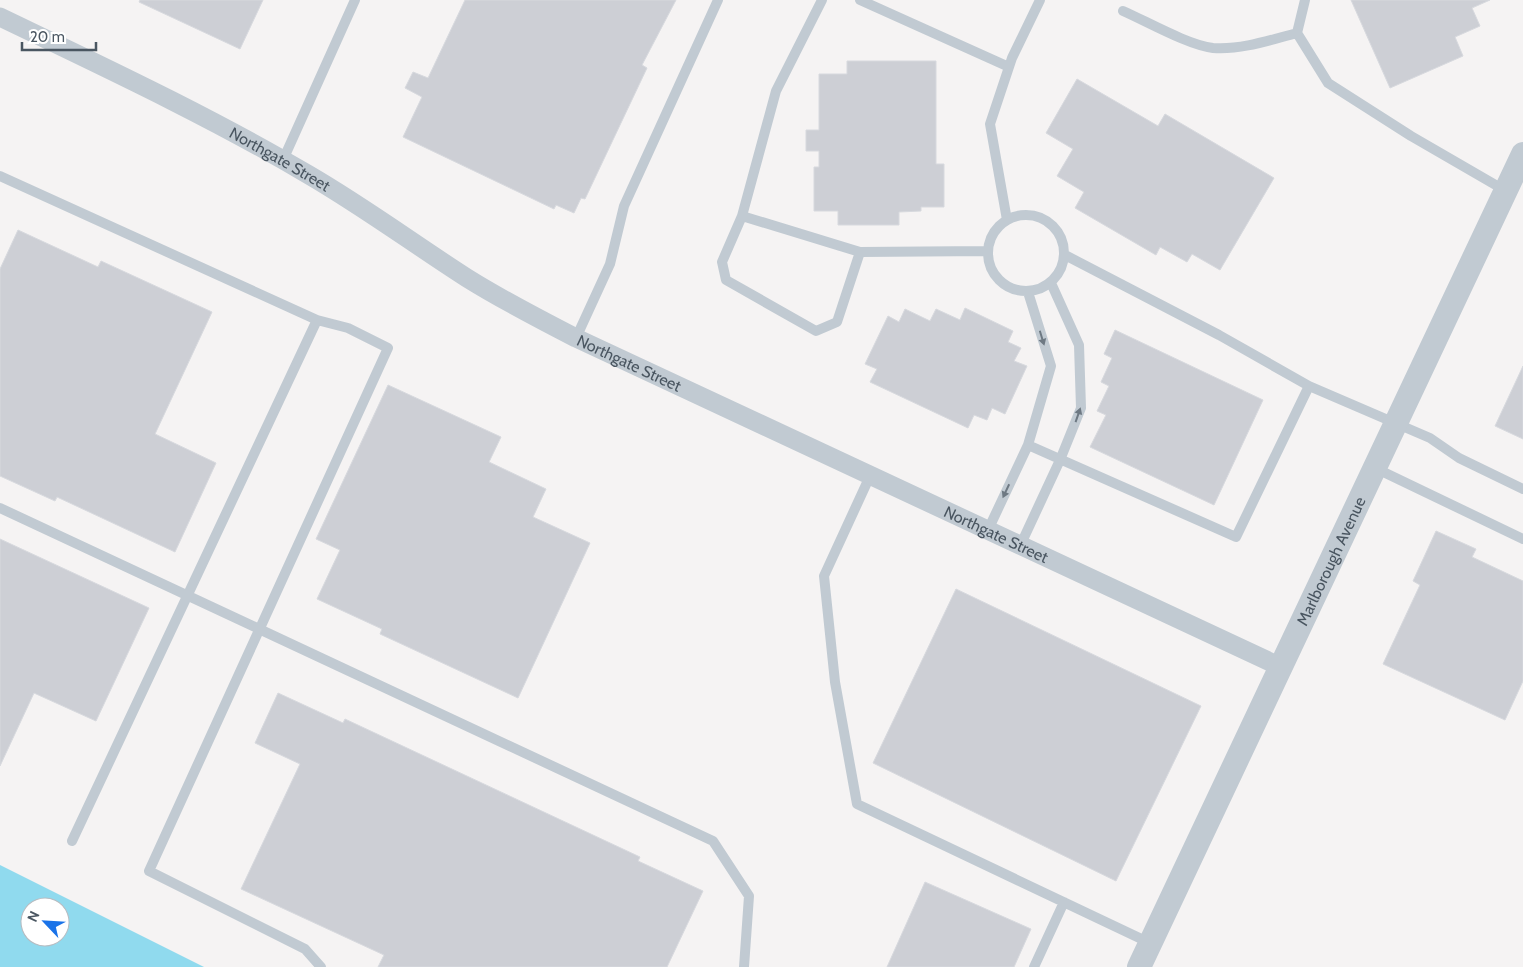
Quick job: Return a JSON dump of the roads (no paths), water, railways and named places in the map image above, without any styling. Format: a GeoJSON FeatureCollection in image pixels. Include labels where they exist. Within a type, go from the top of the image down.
{"type":"FeatureCollection","features":[{"type":"Feature","properties":{"kind":"street","name":"Northgate Street"},"geometry":{"type":"LineString","coordinates":[[0,17],[197,113],[283,160],[366,208],[475,282],[521,310],[576,338],[870,476],[1021,544],[1281,667]]}},
{"type":"Feature","properties":{"kind":"street","name":"Marlborough Avenue"},"geometry":{"type":"LineString","coordinates":[[1139,967],[1523,154]]}},
{"type":"Feature","properties":{"kind":"lane"},"geometry":{"type":"LineString","coordinates":[[283,160],[355,0]]}},
{"type":"Feature","properties":{"kind":"lane"},"geometry":{"type":"LineString","coordinates":[[576,338],[610,264],[624,206],[718,0]]}},
{"type":"Feature","properties":{"kind":"lane"},"geometry":{"type":"LineString","coordinates":[[822,0],[776,91],[742,216],[722,262],[726,280],[816,331],[836,322],[860,252]]}},
{"type":"Feature","properties":{"kind":"lane"},"geometry":{"type":"LineString","coordinates":[[860,0],[1009,67]]}},
{"type":"Feature","properties":{"kind":"lane"},"geometry":{"type":"LineString","coordinates":[[1007,220],[990,124],[1009,67],[1040,0]]}},
{"type":"Feature","properties":{"kind":"lane"},"geometry":{"type":"LineString","coordinates":[[1305,0],[1297,33],[1328,83],[1411,136],[1506,191]]}},
{"type":"Feature","properties":{"kind":"lane"},"geometry":{"type":"LineString","coordinates":[[1124,11],[1199,45],[1214,48],[1249,46],[1297,33]]}},
{"type":"Feature","properties":{"kind":"lane"},"geometry":{"type":"LineString","coordinates":[[0,176],[316,320],[348,328],[388,348],[148,871],[305,949],[321,967]]}},
{"type":"Feature","properties":{"kind":"lane"},"geometry":{"type":"LineString","coordinates":[[1019,215],[1032,215],[1044,218],[1062,236],[1064,255],[1059,273],[1051,283],[1040,289],[1028,292],[1015,290],[1004,284],[995,275],[989,264],[988,251],[991,239],[997,228],[1007,220],[1019,215]]}},
{"type":"Feature","properties":{"kind":"lane"},"geometry":{"type":"LineString","coordinates":[[742,216],[860,252],[988,251]]}},
{"type":"Feature","properties":{"kind":"lane"},"geometry":{"type":"LineString","coordinates":[[1064,255],[1219,335],[1309,386],[1430,438],[1459,458],[1523,489]]}},
{"type":"Feature","properties":{"kind":"lane"},"geometry":{"type":"LineString","coordinates":[[1021,544],[1060,460],[1081,408],[1079,345],[1051,283]]}},
{"type":"Feature","properties":{"kind":"lane"},"geometry":{"type":"LineString","coordinates":[[988,530],[1028,445],[1051,366],[1028,292]]}},
{"type":"Feature","properties":{"kind":"lane"},"geometry":{"type":"LineString","coordinates":[[72,840],[316,320]]}},
{"type":"Feature","properties":{"kind":"lane"},"geometry":{"type":"LineString","coordinates":[[1028,445],[1236,537],[1309,386]]}},
{"type":"Feature","properties":{"kind":"lane"},"geometry":{"type":"LineString","coordinates":[[1375,468],[1523,539]]}},
{"type":"Feature","properties":{"kind":"lane"},"geometry":{"type":"LineString","coordinates":[[870,476],[824,576],[835,682],[857,804],[1150,943]]}},
{"type":"Feature","properties":{"kind":"lane"},"geometry":{"type":"LineString","coordinates":[[0,508],[713,841],[749,896],[744,967]]}},
{"type":"Feature","properties":{"kind":"lane"},"geometry":{"type":"LineString","coordinates":[[1034,967],[1064,902]]}},
{"type":"Feature","properties":{"kind":"water"},"geometry":{"type":"Polygon","coordinates":[[[0,865],[64,897],[20,897],[20,947],[70,947],[70,900],[204,967],[0,967],[0,865]]]}}]}
